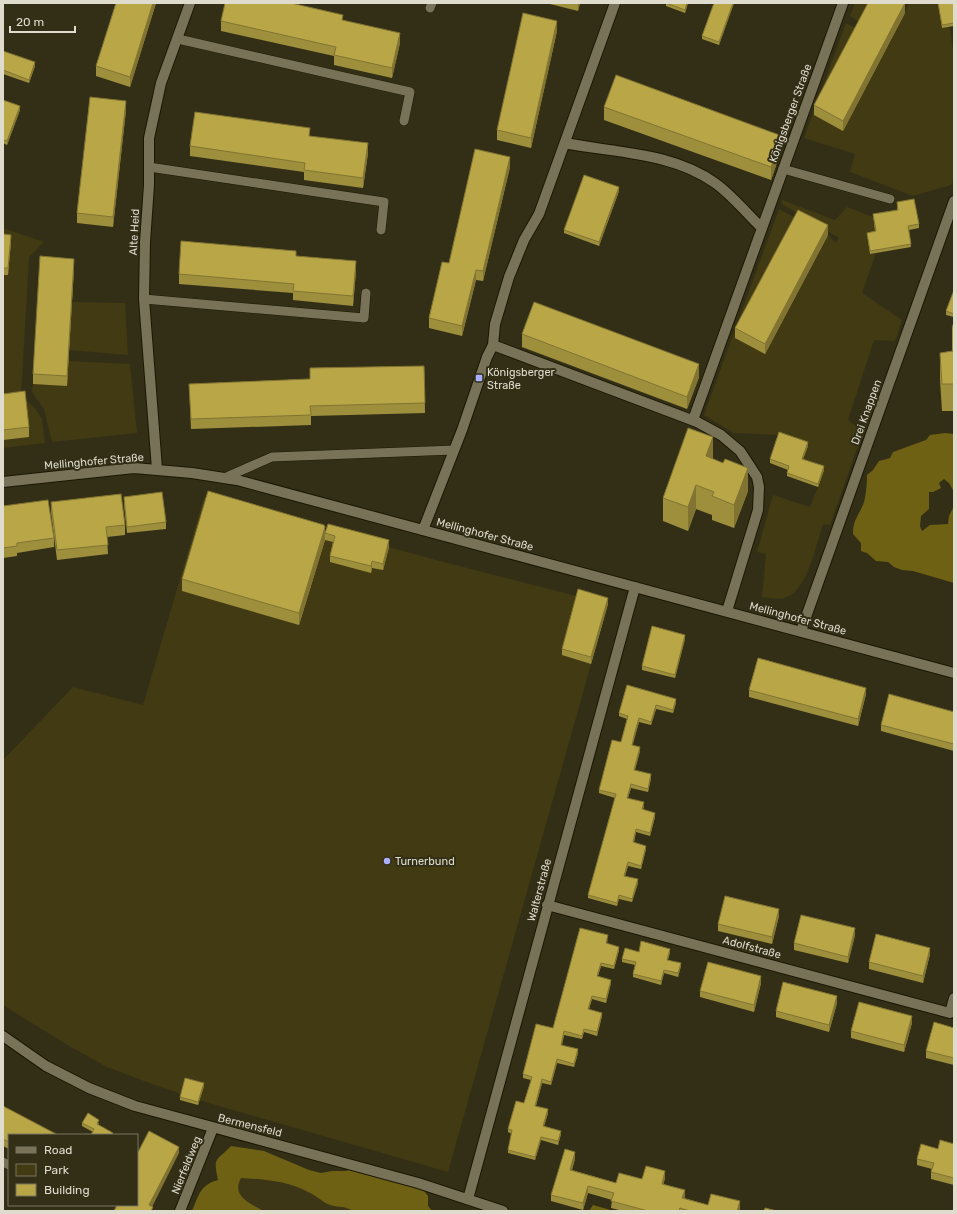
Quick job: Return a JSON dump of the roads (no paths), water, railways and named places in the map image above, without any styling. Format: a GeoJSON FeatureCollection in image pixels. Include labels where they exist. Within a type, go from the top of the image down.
{"type":"FeatureCollection","features":[{"type":"Feature","properties":{"kind":"street","name":"Alte Heid"},"geometry":{"type":"LineString","coordinates":[[157,469],[144,300],[149,138],[157,96],[164,72],[178,39],[190,3]]}},
{"type":"Feature","properties":{"kind":"street"},"geometry":{"type":"LineString","coordinates":[[423,530],[454,450],[487,357],[494,345],[495,324],[509,277],[524,240],[539,214],[615,3]]}},
{"type":"Feature","properties":{"kind":"street","name":"Königsberger Straße"},"geometry":{"type":"LineString","coordinates":[[693,420],[841,4]]}},
{"type":"Feature","properties":{"kind":"street"},"geometry":{"type":"LineString","coordinates":[[565,143],[652,157],[690,169],[716,183],[762,228]]}},
{"type":"Feature","properties":{"kind":"street","name":"Drei Knappen"},"geometry":{"type":"LineString","coordinates":[[801,631],[954,201]]}},
{"type":"Feature","properties":{"kind":"street"},"geometry":{"type":"LineString","coordinates":[[494,345],[693,420],[721,435],[740,451],[757,477],[759,487],[758,510],[727,611]]}},
{"type":"Feature","properties":{"kind":"street","name":"Mellinghofer Straße"},"geometry":{"type":"LineString","coordinates":[[3,482],[112,470],[157,469],[224,478],[264,487],[954,673]]}},
{"type":"Feature","properties":{"kind":"street","name":"Walterstraße"},"geometry":{"type":"LineString","coordinates":[[468,1199],[635,587]]}},
{"type":"Feature","properties":{"kind":"street","name":"Adolfstraße"},"geometry":{"type":"LineString","coordinates":[[547,905],[952,1013],[954,998]]}},
{"type":"Feature","properties":{"kind":"street","name":"Bermensfeld"},"geometry":{"type":"LineString","coordinates":[[3,1036],[46,1066],[109,1096],[142,1108],[262,1140],[468,1199],[503,1211]]}},
{"type":"Feature","properties":{"kind":"street","name":"Nierfeldweg"},"geometry":{"type":"LineString","coordinates":[[180,1211],[213,1128]]}},
{"type":"Feature","properties":{"kind":"lane"},"geometry":{"type":"LineString","coordinates":[[178,39],[410,92],[404,121]]}},
{"type":"Feature","properties":{"kind":"lane"},"geometry":{"type":"LineString","coordinates":[[149,167],[384,202],[381,230]]}},
{"type":"Feature","properties":{"kind":"lane"},"geometry":{"type":"LineString","coordinates":[[783,169],[890,199]]}},
{"type":"Feature","properties":{"kind":"lane"},"geometry":{"type":"LineString","coordinates":[[144,300],[364,318],[366,293]]}},
{"type":"Feature","properties":{"kind":"lane"},"geometry":{"type":"LineString","coordinates":[[224,478],[272,457],[454,450]]}},
{"type":"Feature","properties":{"kind":"place","name":"Königsberger Straße"},"geometry":{"type":"Point","coordinates":[479,378]}},
{"type":"Feature","properties":{"kind":"place","name":"Turnerbund"},"geometry":{"type":"Point","coordinates":[387,861]}}]}
